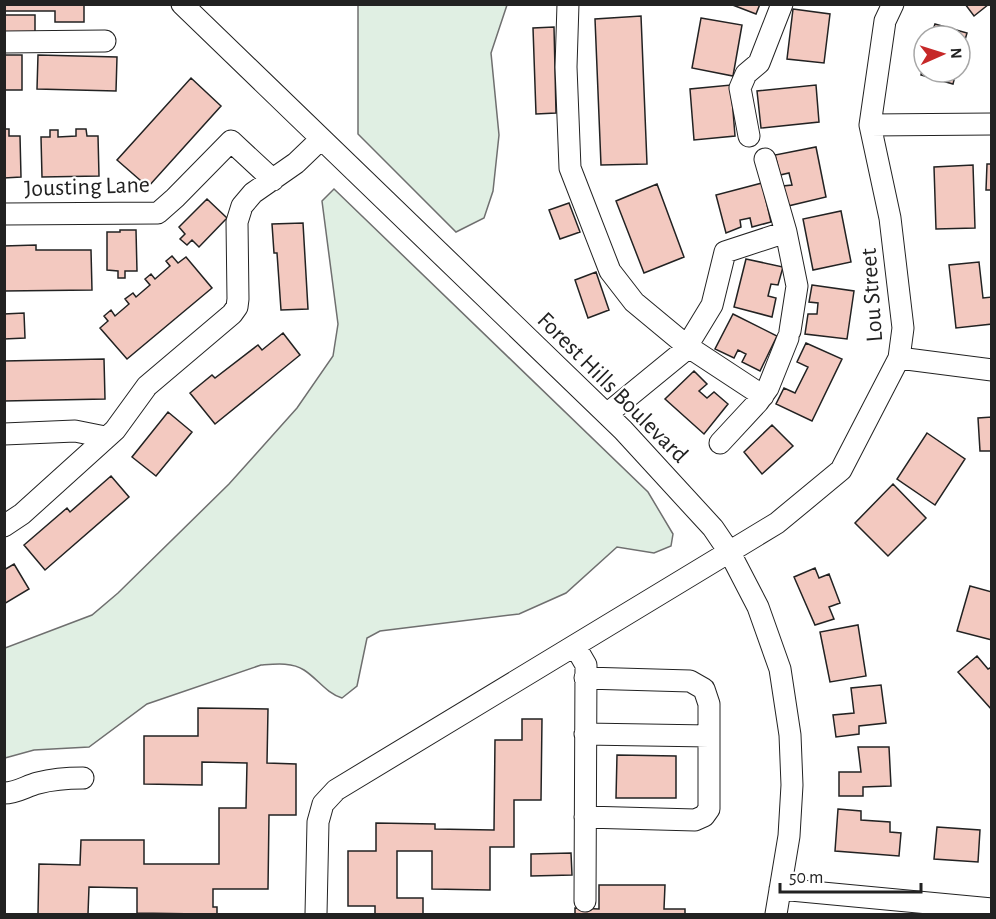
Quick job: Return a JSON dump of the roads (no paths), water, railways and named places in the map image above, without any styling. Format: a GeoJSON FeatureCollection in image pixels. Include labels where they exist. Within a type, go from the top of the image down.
{"type":"FeatureCollection","features":[{"type":"Feature","properties":{"kind":"street","name":"Forest Hills Boulevard"},"geometry":{"type":"LineString","coordinates":[[182,4],[608,414],[713,528],[730,553],[758,607],[780,669],[790,735],[792,785],[789,836],[776,915]]}},
{"type":"Feature","properties":{"kind":"street"},"geometry":{"type":"LineString","coordinates":[[568,4],[566,67],[570,168],[610,271],[634,302],[687,346],[763,396]]}},
{"type":"Feature","properties":{"kind":"street"},"geometry":{"type":"LineString","coordinates":[[749,136],[740,88],[746,74],[759,63],[782,4]]}},
{"type":"Feature","properties":{"kind":"street","name":"Lou Street"},"geometry":{"type":"LineString","coordinates":[[314,914],[318,822],[323,804],[336,790],[730,553],[777,523],[841,471],[899,358],[903,328],[890,218],[870,125],[885,21],[893,4]]}},
{"type":"Feature","properties":{"kind":"street"},"geometry":{"type":"LineString","coordinates":[[4,42],[105,41]]}},
{"type":"Feature","properties":{"kind":"street"},"geometry":{"type":"LineString","coordinates":[[870,125],[992,124]]}},
{"type":"Feature","properties":{"kind":"street"},"geometry":{"type":"LineString","coordinates":[[6,519],[22,514],[115,430],[147,386],[232,314],[237,307],[237,222],[242,206],[253,193],[296,163],[321,139]]}},
{"type":"Feature","properties":{"kind":"street","name":"Jousting Lane"},"geometry":{"type":"LineString","coordinates":[[4,214],[158,213],[231,141],[273,180]]}},
{"type":"Feature","properties":{"kind":"street"},"geometry":{"type":"LineString","coordinates":[[720,443],[768,388],[789,335],[797,286],[786,232],[765,159]]}},
{"type":"Feature","properties":{"kind":"street"},"geometry":{"type":"LineString","coordinates":[[608,414],[684,351],[712,305],[725,252],[786,232]]}},
{"type":"Feature","properties":{"kind":"street"},"geometry":{"type":"LineString","coordinates":[[899,358],[992,370]]}},
{"type":"Feature","properties":{"kind":"street"},"geometry":{"type":"LineString","coordinates":[[4,434],[75,431],[105,437]]}},
{"type":"Feature","properties":{"kind":"street"},"geometry":{"type":"LineString","coordinates":[[575,646],[586,665],[585,901]]}},
{"type":"Feature","properties":{"kind":"street"},"geometry":{"type":"LineString","coordinates":[[585,678],[690,681],[705,689],[709,704],[709,809],[704,816],[695,820],[585,817]]}},
{"type":"Feature","properties":{"kind":"street"},"geometry":{"type":"LineString","coordinates":[[585,734],[709,736]]}},
{"type":"Feature","properties":{"kind":"street"},"geometry":{"type":"LineString","coordinates":[[4,793],[13,793],[36,783],[60,778],[82,778]]}},
{"type":"Feature","properties":{"kind":"street"},"geometry":{"type":"LineString","coordinates":[[780,889],[992,909]]}}]}
